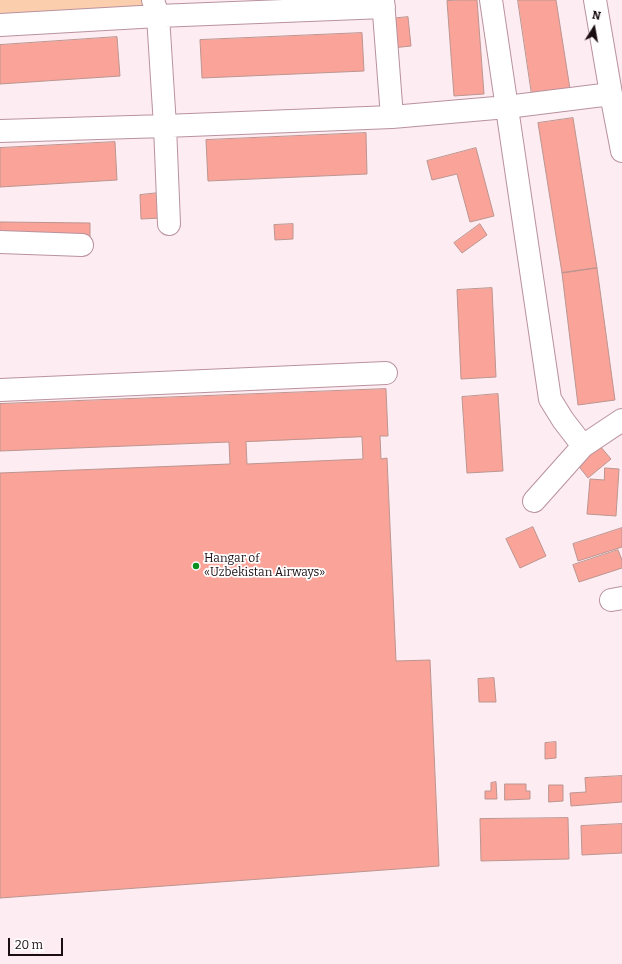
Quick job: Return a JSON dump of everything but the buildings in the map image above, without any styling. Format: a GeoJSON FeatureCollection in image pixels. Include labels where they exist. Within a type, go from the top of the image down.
{"type":"FeatureCollection","features":[{"type":"Feature","properties":{"kind":"street"},"geometry":{"type":"LineString","coordinates":[[491,0],[550,399],[563,420],[583,446]]}},
{"type":"Feature","properties":{"kind":"street"},"geometry":{"type":"LineString","coordinates":[[595,0],[622,151]]}},
{"type":"Feature","properties":{"kind":"street"},"geometry":{"type":"LineString","coordinates":[[0,25],[156,8],[384,3],[392,117]]}},
{"type":"Feature","properties":{"kind":"street"},"geometry":{"type":"LineString","coordinates":[[156,8],[165,126],[169,224]]}},
{"type":"Feature","properties":{"kind":"street"},"geometry":{"type":"LineString","coordinates":[[0,131],[392,117],[507,107],[611,94]]}},
{"type":"Feature","properties":{"kind":"street"},"geometry":{"type":"LineString","coordinates":[[0,242],[82,245]]}},
{"type":"Feature","properties":{"kind":"street"},"geometry":{"type":"LineString","coordinates":[[0,390],[386,373]]}},
{"type":"Feature","properties":{"kind":"street"},"geometry":{"type":"LineString","coordinates":[[534,501],[583,446],[622,420]]}},
{"type":"Feature","properties":{"kind":"shaded area"},"geometry":{"type":"Polygon","coordinates":[[[0,0],[144,0],[147,9],[0,17],[0,0]]]}},
{"type":"Feature","properties":{"kind":"place","name":"Hangar of «Uzbekistan Airways»"},"geometry":{"type":"Point","coordinates":[196,566]}}]}
